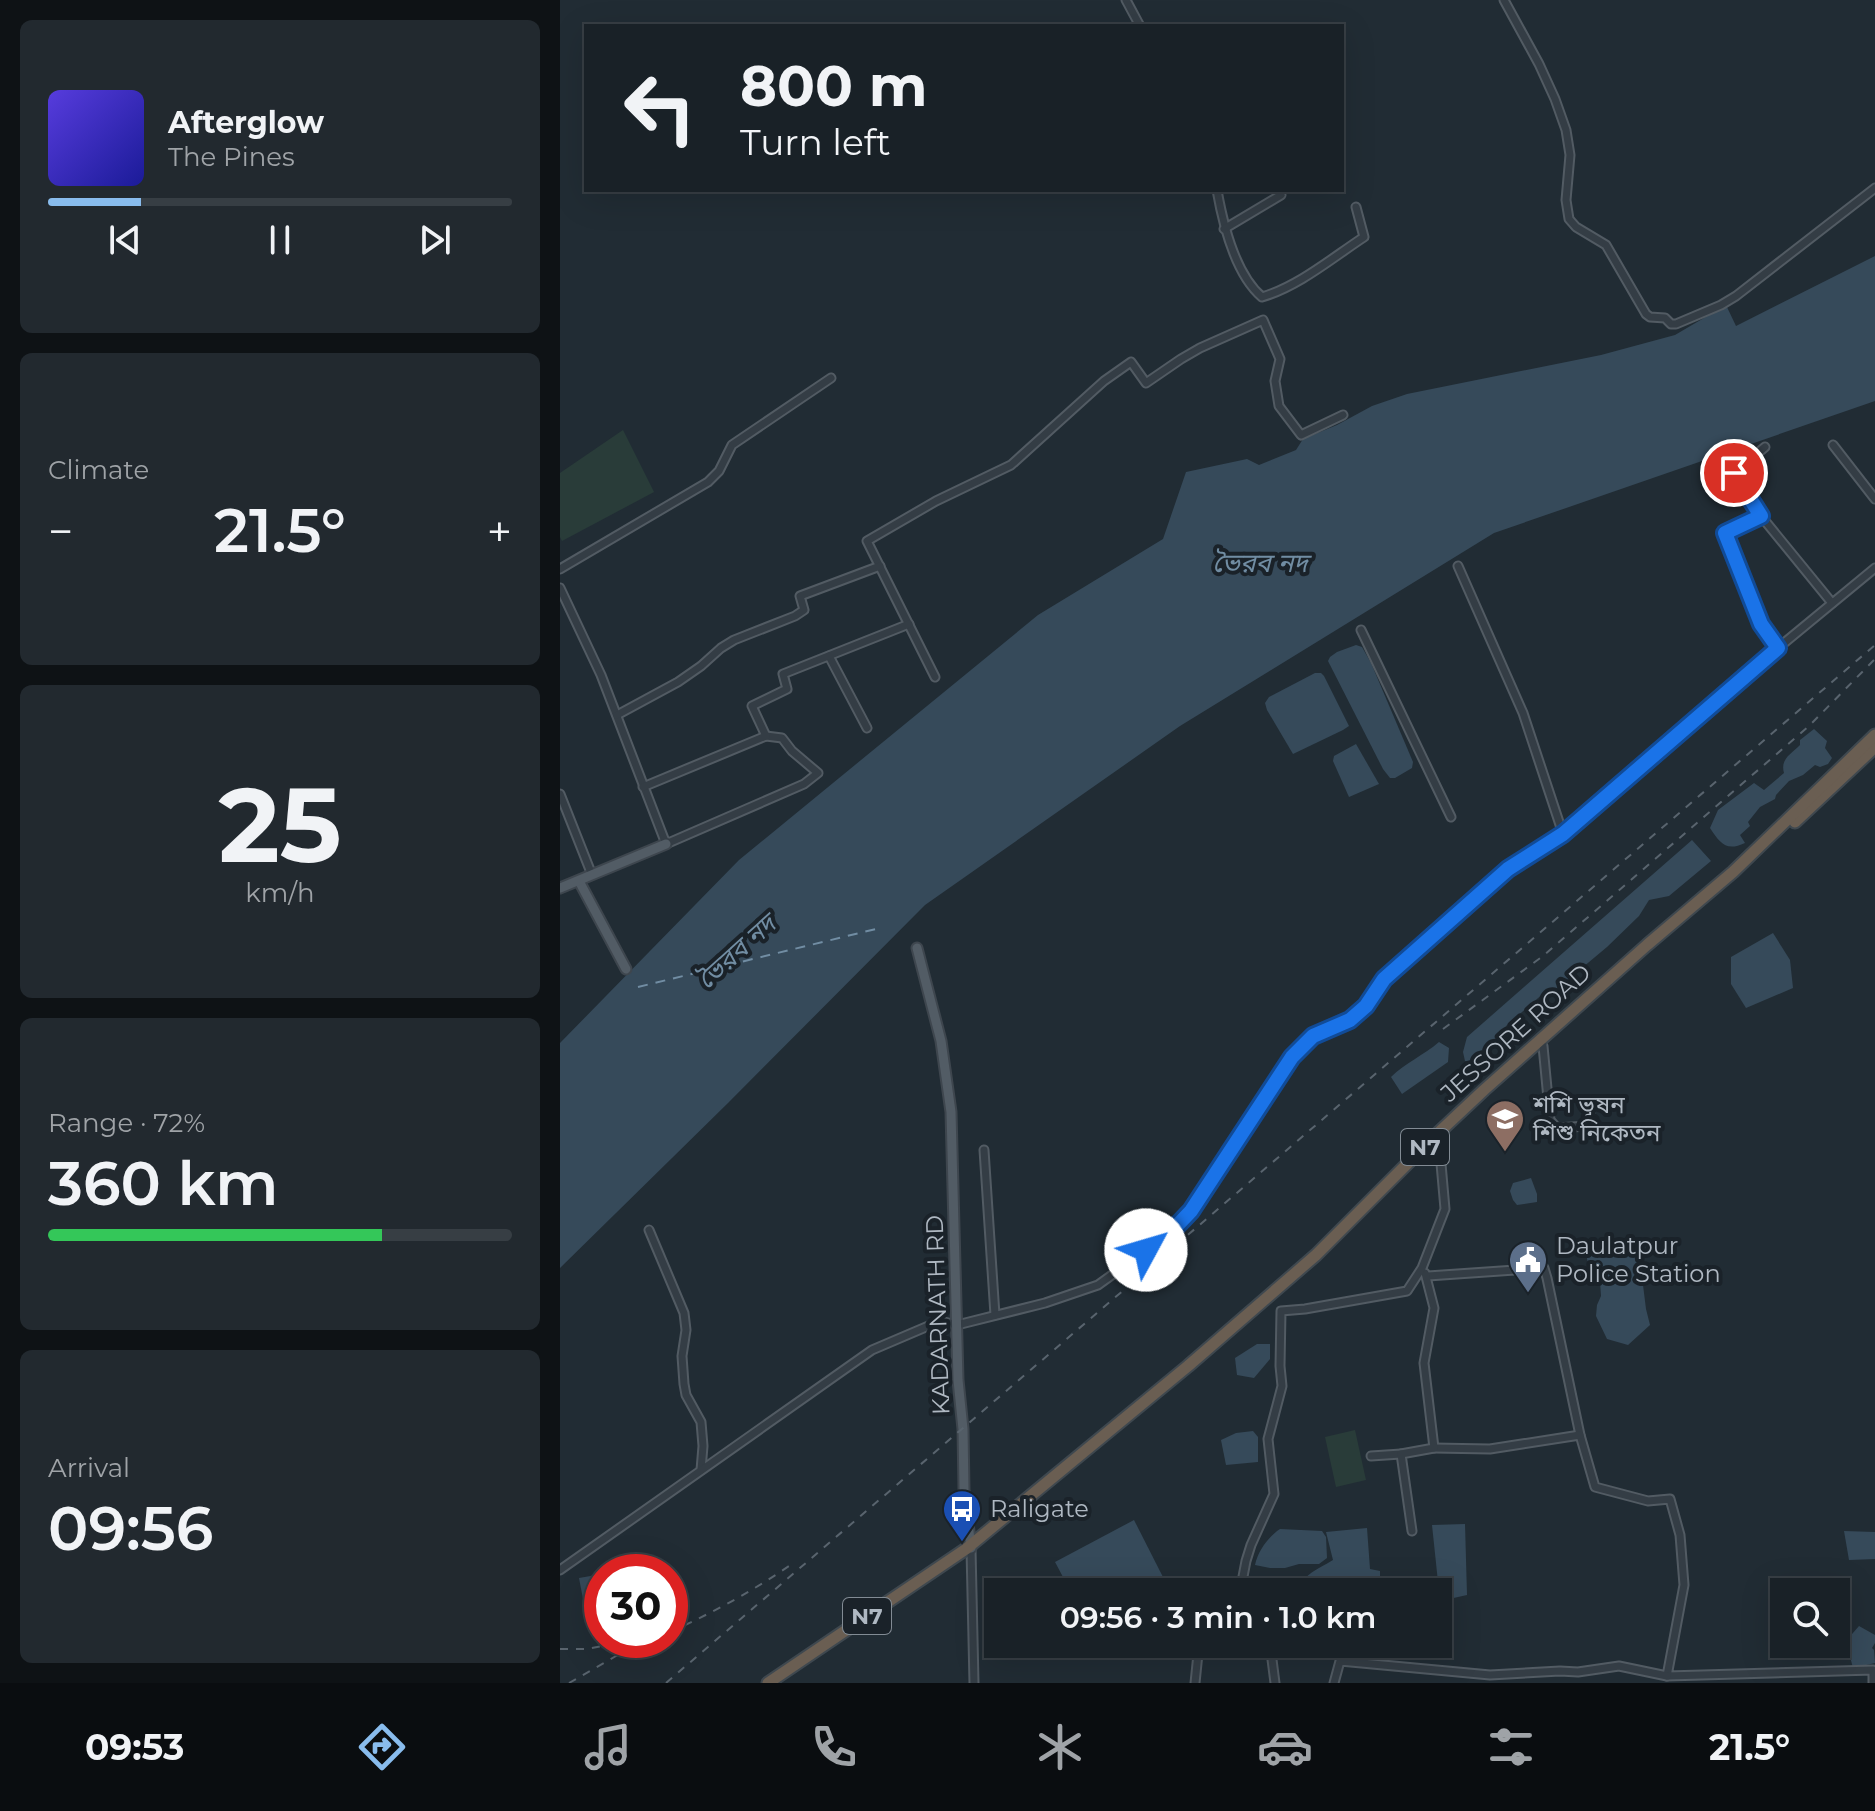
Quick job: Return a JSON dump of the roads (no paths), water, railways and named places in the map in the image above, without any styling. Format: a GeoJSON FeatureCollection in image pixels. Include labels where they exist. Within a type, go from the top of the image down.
{"type":"FeatureCollection","features":[{"type":"Feature","properties":{"kind":"highway","name":"JESSORE ROAD"},"geometry":{"type":"LineString","coordinates":[[969,1547],[1188,1366],[1316,1255],[1446,1126],[1733,872],[1875,735]]}},
{"type":"Feature","properties":{"kind":"highway","name":"JESSORE ROAD"},"geometry":{"type":"LineString","coordinates":[[768,1683],[1001,1528],[1224,1343],[1317,1263],[1439,1141],[1737,876],[1875,747]]}},
{"type":"Feature","properties":{"kind":"main road"},"geometry":{"type":"LineString","coordinates":[[560,888],[666,844]]}},
{"type":"Feature","properties":{"kind":"main road"},"geometry":{"type":"LineString","coordinates":[[579,881],[626,969]]}},
{"type":"Feature","properties":{"kind":"main road","name":"KADARNATH RD"},"geometry":{"type":"LineString","coordinates":[[917,948],[941,1041],[951,1112],[958,1380],[969,1547]]}},
{"type":"Feature","properties":{"kind":"street"},"geometry":{"type":"LineString","coordinates":[[1126,0],[1139,24]]}},
{"type":"Feature","properties":{"kind":"street"},"geometry":{"type":"LineString","coordinates":[[1504,0],[1539,64],[1566,130],[1570,155],[1566,200],[1569,219],[1576,227],[1606,245],[1650,317],[1665,318],[1676,324],[1721,305],[1875,188]]}},
{"type":"Feature","properties":{"kind":"street"},"geometry":{"type":"LineString","coordinates":[[1217,192],[1224,229],[1241,269],[1262,297],[1308,274],[1364,237],[1356,207]]}},
{"type":"Feature","properties":{"kind":"street"},"geometry":{"type":"LineString","coordinates":[[1224,229],[1281,195]]}},
{"type":"Feature","properties":{"kind":"street"},"geometry":{"type":"LineString","coordinates":[[935,677],[867,541],[936,501],[1011,465],[1104,381],[1131,362],[1146,383],[1200,348],[1263,320],[1280,359],[1275,381],[1279,406],[1301,435],[1343,415]]}},
{"type":"Feature","properties":{"kind":"street"},"geometry":{"type":"LineString","coordinates":[[560,569],[708,482],[719,471],[732,445],[831,378]]}},
{"type":"Feature","properties":{"kind":"street"},"geometry":{"type":"LineString","coordinates":[[1833,445],[1875,499]]}},
{"type":"Feature","properties":{"kind":"street"},"geometry":{"type":"LineString","coordinates":[[1765,447],[1734,473],[1761,516],[1832,603]]}},
{"type":"Feature","properties":{"kind":"street"},"geometry":{"type":"LineString","coordinates":[[1761,516],[1725,533],[1761,624],[1778,648]]}},
{"type":"Feature","properties":{"kind":"street"},"geometry":{"type":"LineString","coordinates":[[617,715],[678,682],[734,640],[795,616],[804,610],[800,596],[880,566]]}},
{"type":"Feature","properties":{"kind":"street"},"geometry":{"type":"LineString","coordinates":[[1458,566],[1523,713],[1563,834]]}},
{"type":"Feature","properties":{"kind":"street"},"geometry":{"type":"LineString","coordinates":[[560,1570],[872,1350],[940,1321],[957,1325],[1045,1303],[1098,1285],[1170,1233],[1191,1211],[1292,1057],[1313,1036],[1350,1020],[1366,1006],[1384,979],[1508,869],[1563,834],[1875,568]]}},
{"type":"Feature","properties":{"kind":"street"},"geometry":{"type":"LineString","coordinates":[[560,588],[601,675],[643,787],[666,844],[804,784],[818,773],[782,738],[766,736],[643,787]]}},
{"type":"Feature","properties":{"kind":"street"},"geometry":{"type":"LineString","coordinates":[[766,736],[752,706],[787,689],[783,674],[909,624]]}},
{"type":"Feature","properties":{"kind":"street"},"geometry":{"type":"LineString","coordinates":[[1361,630],[1451,817]]}},
{"type":"Feature","properties":{"kind":"street"},"geometry":{"type":"LineString","coordinates":[[829,656],[867,728]]}},
{"type":"Feature","properties":{"kind":"street"},"geometry":{"type":"LineString","coordinates":[[560,794],[592,875]]}},
{"type":"Feature","properties":{"kind":"street"},"geometry":{"type":"LineString","coordinates":[[1543,1046],[1550,1120],[1557,1128],[1587,1126],[1590,1119],[1589,1100]]}},
{"type":"Feature","properties":{"kind":"street"},"geometry":{"type":"LineString","coordinates":[[1243,1578],[1251,1545],[1274,1494],[1268,1439],[1282,1386],[1281,1311],[1407,1291],[1422,1268],[1445,1209],[1439,1141]]}},
{"type":"Feature","properties":{"kind":"street"},"geometry":{"type":"LineString","coordinates":[[984,1150],[995,1315]]}},
{"type":"Feature","properties":{"kind":"street"},"geometry":{"type":"LineString","coordinates":[[649,1230],[684,1313],[684,1384],[686,1395],[701,1422],[701,1470]]}},
{"type":"Feature","properties":{"kind":"street"},"geometry":{"type":"LineString","coordinates":[[1422,1268],[1428,1276],[1434,1308],[1424,1363],[1434,1448]]}},
{"type":"Feature","properties":{"kind":"street"},"geometry":{"type":"LineString","coordinates":[[1428,1276],[1544,1268],[1580,1435],[1595,1487],[1648,1501],[1670,1499],[1680,1535],[1684,1585],[1667,1676]]}},
{"type":"Feature","properties":{"kind":"street"},"geometry":{"type":"LineString","coordinates":[[1371,1456],[1434,1448],[1490,1449],[1580,1435]]}},
{"type":"Feature","properties":{"kind":"street"},"geometry":{"type":"LineString","coordinates":[[1401,1454],[1412,1531]]}},
{"type":"Feature","properties":{"kind":"street","name":"KADARNATH RD"},"geometry":{"type":"LineString","coordinates":[[969,1547],[974,1683]]}},
{"type":"Feature","properties":{"kind":"street"},"geometry":{"type":"LineString","coordinates":[[1195,1683],[1198,1658]]}},
{"type":"Feature","properties":{"kind":"street"},"geometry":{"type":"LineString","coordinates":[[1272,1658],[1275,1683]]}},
{"type":"Feature","properties":{"kind":"street"},"geometry":{"type":"LineString","coordinates":[[1334,1683],[1340,1661],[1490,1675],[1578,1672],[1619,1666],[1667,1676],[1873,1670],[1873,1683]]}},
{"type":"Feature","properties":{"kind":"street"},"geometry":{"type":"LineString","coordinates":[[1656,1683],[1657,1673]]}},
{"type":"Feature","properties":{"kind":"street"},"geometry":{"type":"LineString","coordinates":[[1779,1683],[1780,1673]]}},
{"type":"Feature","properties":{"kind":"water","name":"ভৈরব নদ"},"geometry":{"type":"Polygon","coordinates":[[[1875,256],[1875,401],[1494,533],[1180,726],[925,905],[560,1268],[560,1043],[739,860],[1038,615],[1163,539],[1186,472],[1247,459],[1259,465],[1296,450],[1303,439],[1372,406],[1407,394],[1601,355],[1675,335],[1726,305],[1736,326],[1875,256]]]}},
{"type":"Feature","properties":{"kind":"water"},"geometry":{"type":"Polygon","coordinates":[[[1356,645],[1362,647],[1371,663],[1413,762],[1412,768],[1395,778],[1390,778],[1383,769],[1328,661],[1337,652],[1356,645]]]}},
{"type":"Feature","properties":{"kind":"water"},"geometry":{"type":"Polygon","coordinates":[[[1315,673],[1324,676],[1349,726],[1293,754],[1265,703],[1269,697],[1315,673]]]}},
{"type":"Feature","properties":{"kind":"water"},"geometry":{"type":"Polygon","coordinates":[[[1814,729],[1827,741],[1825,748],[1832,758],[1828,764],[1815,765],[1789,781],[1775,799],[1760,807],[1748,822],[1750,826],[1740,835],[1745,843],[1733,847],[1720,842],[1710,828],[1718,810],[1754,783],[1764,790],[1784,773],[1787,757],[1800,745],[1800,740],[1814,729]]]}},
{"type":"Feature","properties":{"kind":"water"},"geometry":{"type":"Polygon","coordinates":[[[1356,744],[1379,784],[1349,797],[1333,761],[1334,756],[1356,744]]]}},
{"type":"Feature","properties":{"kind":"water"},"geometry":{"type":"Polygon","coordinates":[[[1692,840],[1711,861],[1669,896],[1649,900],[1639,916],[1607,947],[1558,988],[1545,992],[1506,1026],[1482,1059],[1476,1063],[1465,1061],[1463,1052],[1467,1037],[1692,840]]]}},
{"type":"Feature","properties":{"kind":"water"},"geometry":{"type":"Polygon","coordinates":[[[1773,933],[1790,960],[1793,988],[1746,1008],[1731,984],[1731,957],[1773,933]]]}},
{"type":"Feature","properties":{"kind":"water"},"geometry":{"type":"Polygon","coordinates":[[[1439,1042],[1449,1048],[1448,1062],[1402,1094],[1391,1077],[1439,1042]]]}},
{"type":"Feature","properties":{"kind":"water"},"geometry":{"type":"Polygon","coordinates":[[[1531,1178],[1537,1202],[1517,1205],[1510,1191],[1513,1183],[1531,1178]]]}},
{"type":"Feature","properties":{"kind":"water"},"geometry":{"type":"Polygon","coordinates":[[[1638,1245],[1650,1325],[1628,1345],[1607,1339],[1596,1316],[1601,1296],[1600,1281],[1588,1265],[1586,1252],[1638,1245]]]}},
{"type":"Feature","properties":{"kind":"water"},"geometry":{"type":"Polygon","coordinates":[[[1257,1344],[1270,1344],[1270,1359],[1254,1378],[1237,1375],[1235,1358],[1257,1344]]]}},
{"type":"Feature","properties":{"kind":"water"},"geometry":{"type":"Polygon","coordinates":[[[1253,1431],[1258,1437],[1258,1462],[1226,1465],[1221,1440],[1236,1433],[1253,1431]]]}},
{"type":"Feature","properties":{"kind":"water"},"geometry":{"type":"Polygon","coordinates":[[[1134,1520],[1163,1578],[1064,1578],[1055,1562],[1134,1520]]]}},
{"type":"Feature","properties":{"kind":"water"},"geometry":{"type":"Polygon","coordinates":[[[1465,1524],[1467,1595],[1452,1598],[1452,1578],[1438,1578],[1432,1525],[1465,1524]]]}},
{"type":"Feature","properties":{"kind":"water"},"geometry":{"type":"Polygon","coordinates":[[[1367,1528],[1370,1569],[1380,1571],[1380,1578],[1306,1578],[1333,1560],[1326,1532],[1367,1528]]]}},
{"type":"Feature","properties":{"kind":"water"},"geometry":{"type":"Polygon","coordinates":[[[1280,1529],[1322,1531],[1326,1537],[1327,1558],[1319,1564],[1285,1568],[1255,1565],[1264,1545],[1280,1529]]]}},
{"type":"Feature","properties":{"kind":"water"},"geometry":{"type":"Polygon","coordinates":[[[1844,1531],[1875,1532],[1875,1559],[1849,1560],[1844,1531]]]}},
{"type":"Feature","properties":{"kind":"water"},"geometry":{"type":"Polygon","coordinates":[[[584,1577],[584,1599],[583,1599],[579,1578],[584,1577]]]}},
{"type":"Feature","properties":{"kind":"water"},"geometry":{"type":"Polygon","coordinates":[[[1859,1626],[1875,1635],[1872,1648],[1875,1663],[1853,1668],[1850,1636],[1859,1626]]]}},
{"type":"Feature","properties":{"kind":"railway"},"geometry":{"type":"LineString","coordinates":[[666,1683],[1875,645]]}},
{"type":"Feature","properties":{"kind":"railway"},"geometry":{"type":"LineString","coordinates":[[1443,1029],[1543,956],[1809,726],[1875,659]]}},
{"type":"Feature","properties":{"kind":"railway"},"geometry":{"type":"LineString","coordinates":[[688,1623],[731,1602],[789,1566]]}},
{"type":"Feature","properties":{"kind":"railway"},"geometry":{"type":"LineString","coordinates":[[560,1649],[584,1649]]}},
{"type":"Feature","properties":{"kind":"railway"},"geometry":{"type":"LineString","coordinates":[[569,1683],[613,1658]]}},
{"type":"Feature","properties":{"kind":"place","name":"শশি ভূষন শিশু নিকেতন"},"geometry":{"type":"Point","coordinates":[1505,1153]}},
{"type":"Feature","properties":{"kind":"place","name":"Daulatpur Police Station"},"geometry":{"type":"Point","coordinates":[1528,1294]}},
{"type":"Feature","properties":{"kind":"place","name":"Raligate"},"geometry":{"type":"Point","coordinates":[962,1543]}}]}
